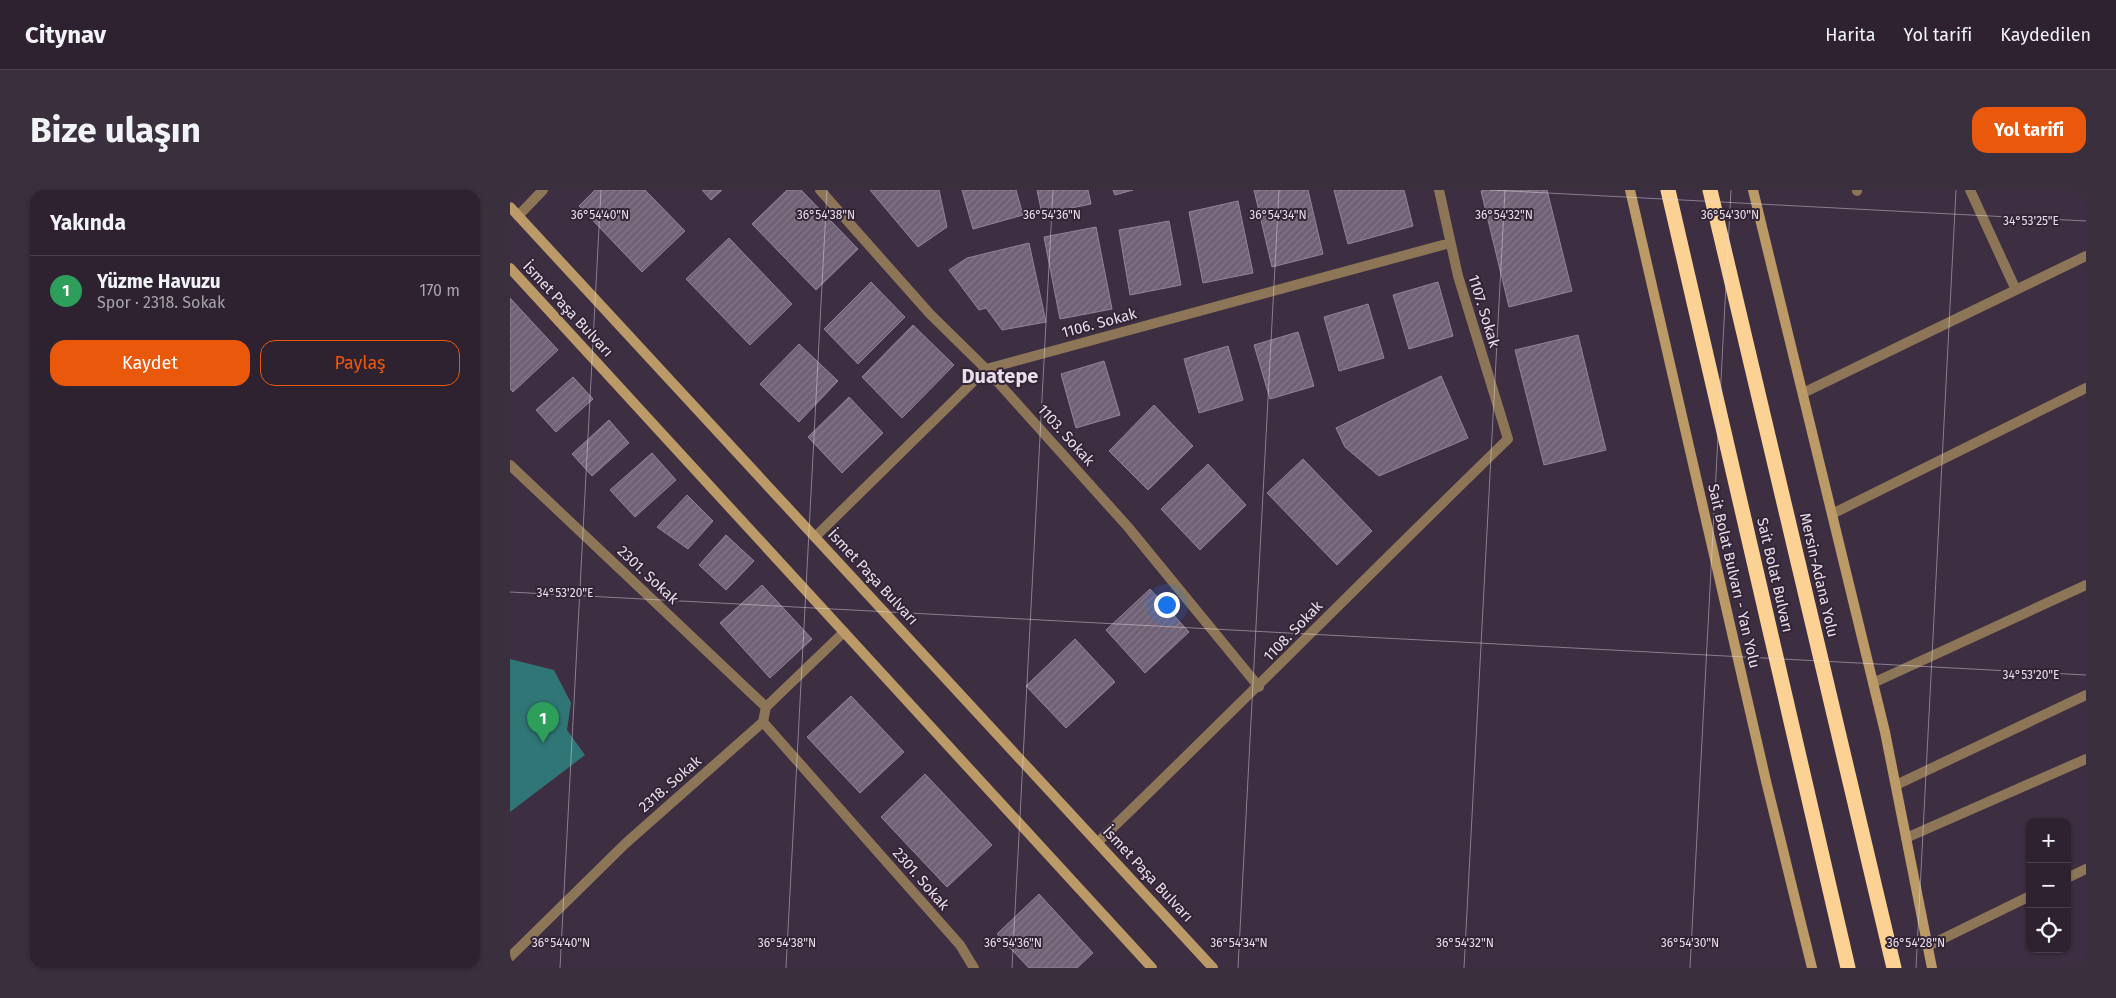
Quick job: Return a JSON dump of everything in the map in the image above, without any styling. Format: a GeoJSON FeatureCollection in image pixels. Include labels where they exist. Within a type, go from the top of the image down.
{"type":"FeatureCollection","features":[{"type":"Feature","properties":{"kind":"highway","name":"Sait Bolat Bulvarı"},"geometry":{"type":"LineString","coordinates":[[1668,190],[1848,968]]}},
{"type":"Feature","properties":{"kind":"highway","name":"Mersin-Adana Yolu"},"geometry":{"type":"LineString","coordinates":[[1710,190],[1894,968]]}},
{"type":"Feature","properties":{"kind":"main road","name":"Sait Bolat Bulvarı - Yan Yolu"},"geometry":{"type":"LineString","coordinates":[[1630,190],[1766,782],[1812,968]]}},
{"type":"Feature","properties":{"kind":"main road"},"geometry":{"type":"LineString","coordinates":[[1753,190],[1873,682],[1896,785],[1932,968]]}},
{"type":"Feature","properties":{"kind":"main road","name":"İsmet Paşa Bulvarı"},"geometry":{"type":"LineString","coordinates":[[510,207],[1213,968]]}},
{"type":"Feature","properties":{"kind":"main road","name":"İsmet Paşa Bulvarı"},"geometry":{"type":"LineString","coordinates":[[510,268],[1152,968]]}},
{"type":"Feature","properties":{"kind":"street"},"geometry":{"type":"LineString","coordinates":[[518,216],[544,190]]}},
{"type":"Feature","properties":{"kind":"street","name":"1103. Sokak"},"geometry":{"type":"LineString","coordinates":[[820,190],[930,314],[986,369],[1128,527],[1259,687]]}},
{"type":"Feature","properties":{"kind":"street","name":"1107. Sokak"},"geometry":{"type":"LineString","coordinates":[[1440,190],[1458,276],[1508,439]]}},
{"type":"Feature","properties":{"kind":"street"},"geometry":{"type":"LineString","coordinates":[[1970,190],[2016,290]]}},
{"type":"Feature","properties":{"kind":"street","name":"1106. Sokak"},"geometry":{"type":"LineString","coordinates":[[815,537],[986,369],[1450,243]]}},
{"type":"Feature","properties":{"kind":"street"},"geometry":{"type":"LineString","coordinates":[[1803,393],[2086,256]]}},
{"type":"Feature","properties":{"kind":"street"},"geometry":{"type":"LineString","coordinates":[[1832,514],[2086,388]]}},
{"type":"Feature","properties":{"kind":"street","name":"1108. Sokak"},"geometry":{"type":"LineString","coordinates":[[1098,842],[1259,687],[1366,576],[1508,439]]}},
{"type":"Feature","properties":{"kind":"street","name":"2301. Sokak"},"geometry":{"type":"LineString","coordinates":[[510,465],[766,708]]}},
{"type":"Feature","properties":{"kind":"street"},"geometry":{"type":"LineString","coordinates":[[1873,682],[2086,585]]}},
{"type":"Feature","properties":{"kind":"street"},"geometry":{"type":"LineString","coordinates":[[763,722],[766,708],[844,632]]}},
{"type":"Feature","properties":{"kind":"street"},"geometry":{"type":"LineString","coordinates":[[1896,785],[2086,696]]}},
{"type":"Feature","properties":{"kind":"street","name":"2301. Sokak"},"geometry":{"type":"LineString","coordinates":[[763,722],[960,945],[974,968]]}},
{"type":"Feature","properties":{"kind":"street","name":"2318. Sokak"},"geometry":{"type":"LineString","coordinates":[[510,957],[626,842],[763,722]]}},
{"type":"Feature","properties":{"kind":"street"},"geometry":{"type":"LineString","coordinates":[[1906,838],[2086,758]]}},
{"type":"Feature","properties":{"kind":"street"},"geometry":{"type":"LineString","coordinates":[[2071,876],[2086,869]]}},
{"type":"Feature","properties":{"kind":"street"},"geometry":{"type":"LineString","coordinates":[[1928,946],[2026,898]]}},
{"type":"Feature","properties":{"kind":"shaded area"},"geometry":{"type":"Polygon","coordinates":[[[510,659],[554,670],[571,703],[567,730],[585,755],[510,812],[510,659]]]}},
{"type":"Feature","properties":{"kind":"building"},"geometry":{"type":"Polygon","coordinates":[[[595,190],[645,190],[685,231],[642,272],[579,206],[595,190]]]}},
{"type":"Feature","properties":{"kind":"building"},"geometry":{"type":"Polygon","coordinates":[[[702,190],[722,190],[711,200],[702,190]]]}},
{"type":"Feature","properties":{"kind":"building"},"geometry":{"type":"Polygon","coordinates":[[[787,190],[801,190],[858,249],[816,290],[752,224],[787,190]]]}},
{"type":"Feature","properties":{"kind":"building"},"geometry":{"type":"Polygon","coordinates":[[[870,190],[939,190],[947,227],[918,247],[870,190]]]}},
{"type":"Feature","properties":{"kind":"building"},"geometry":{"type":"Polygon","coordinates":[[[962,190],[1016,190],[1023,215],[973,229],[962,190]]]}},
{"type":"Feature","properties":{"kind":"building"},"geometry":{"type":"Polygon","coordinates":[[[1037,190],[1088,190],[1091,204],[1042,214],[1037,190]]]}},
{"type":"Feature","properties":{"kind":"building"},"geometry":{"type":"Polygon","coordinates":[[[1113,190],[1133,190],[1115,195],[1113,190]]]}},
{"type":"Feature","properties":{"kind":"building"},"geometry":{"type":"Polygon","coordinates":[[[1254,190],[1308,190],[1323,254],[1272,267],[1254,190]]]}},
{"type":"Feature","properties":{"kind":"building"},"geometry":{"type":"Polygon","coordinates":[[[1334,190],[1404,190],[1413,226],[1348,244],[1334,190]]]}},
{"type":"Feature","properties":{"kind":"building"},"geometry":{"type":"Polygon","coordinates":[[[1547,190],[1572,291],[1509,307],[1481,191],[1547,190]]]}},
{"type":"Feature","properties":{"kind":"building"},"geometry":{"type":"Polygon","coordinates":[[[1238,201],[1253,273],[1203,283],[1189,212],[1238,201]]]}},
{"type":"Feature","properties":{"kind":"building"},"geometry":{"type":"Polygon","coordinates":[[[1169,221],[1181,285],[1130,295],[1119,230],[1169,221]]]}},
{"type":"Feature","properties":{"kind":"building"},"geometry":{"type":"Polygon","coordinates":[[[1096,227],[1112,309],[1060,319],[1044,237],[1096,227]]]}},
{"type":"Feature","properties":{"kind":"building"},"geometry":{"type":"Polygon","coordinates":[[[729,238],[792,304],[750,345],[686,279],[729,238]]]}},
{"type":"Feature","properties":{"kind":"building"},"geometry":{"type":"Polygon","coordinates":[[[1029,243],[1046,322],[1002,330],[986,308],[979,310],[949,270],[967,258],[1029,243]]]}},
{"type":"Feature","properties":{"kind":"building"},"geometry":{"type":"Polygon","coordinates":[[[871,282],[905,317],[858,364],[824,329],[871,282]]]}},
{"type":"Feature","properties":{"kind":"building"},"geometry":{"type":"Polygon","coordinates":[[[1438,282],[1453,336],[1409,349],[1393,295],[1438,282]]]}},
{"type":"Feature","properties":{"kind":"building"},"geometry":{"type":"Polygon","coordinates":[[[510,298],[558,350],[513,392],[510,389],[510,298]]]}},
{"type":"Feature","properties":{"kind":"building"},"geometry":{"type":"Polygon","coordinates":[[[1368,304],[1384,358],[1339,371],[1324,317],[1368,304]]]}},
{"type":"Feature","properties":{"kind":"building"},"geometry":{"type":"Polygon","coordinates":[[[913,325],[954,365],[902,418],[862,377],[913,325]]]}},
{"type":"Feature","properties":{"kind":"building"},"geometry":{"type":"Polygon","coordinates":[[[1298,332],[1314,386],[1270,399],[1254,345],[1298,332]]]}},
{"type":"Feature","properties":{"kind":"building"},"geometry":{"type":"Polygon","coordinates":[[[1578,335],[1606,450],[1544,465],[1515,350],[1578,335]]]}},
{"type":"Feature","properties":{"kind":"building"},"geometry":{"type":"Polygon","coordinates":[[[799,344],[838,381],[799,422],[760,384],[799,344]]]}},
{"type":"Feature","properties":{"kind":"building"},"geometry":{"type":"Polygon","coordinates":[[[1228,346],[1243,400],[1199,413],[1184,359],[1228,346]]]}},
{"type":"Feature","properties":{"kind":"building"},"geometry":{"type":"Polygon","coordinates":[[[1104,361],[1120,415],[1076,428],[1061,374],[1104,361]]]}},
{"type":"Feature","properties":{"kind":"building"},"geometry":{"type":"Polygon","coordinates":[[[1441,376],[1468,438],[1379,476],[1345,447],[1336,428],[1441,376]]]}},
{"type":"Feature","properties":{"kind":"building"},"geometry":{"type":"Polygon","coordinates":[[[573,377],[593,399],[556,432],[536,410],[573,377]]]}},
{"type":"Feature","properties":{"kind":"building"},"geometry":{"type":"Polygon","coordinates":[[[849,397],[883,433],[842,473],[808,437],[849,397]]]}},
{"type":"Feature","properties":{"kind":"building"},"geometry":{"type":"Polygon","coordinates":[[[1154,405],[1193,446],[1148,490],[1109,451],[1154,405]]]}},
{"type":"Feature","properties":{"kind":"building"},"geometry":{"type":"Polygon","coordinates":[[[609,420],[629,443],[592,476],[572,454],[609,420]]]}},
{"type":"Feature","properties":{"kind":"building"},"geometry":{"type":"Polygon","coordinates":[[[652,453],[676,480],[635,517],[610,490],[652,453]]]}},
{"type":"Feature","properties":{"kind":"building"},"geometry":{"type":"Polygon","coordinates":[[[1303,459],[1372,531],[1337,565],[1267,493],[1303,459]]]}},
{"type":"Feature","properties":{"kind":"building"},"geometry":{"type":"Polygon","coordinates":[[[1208,464],[1246,505],[1200,550],[1161,509],[1208,464]]]}},
{"type":"Feature","properties":{"kind":"building"},"geometry":{"type":"Polygon","coordinates":[[[687,495],[713,521],[688,549],[657,527],[687,495]]]}},
{"type":"Feature","properties":{"kind":"building"},"geometry":{"type":"Polygon","coordinates":[[[726,535],[754,561],[726,590],[699,565],[726,535]]]}},
{"type":"Feature","properties":{"kind":"building"},"geometry":{"type":"Polygon","coordinates":[[[762,585],[812,639],[770,678],[720,623],[762,585]]]}},
{"type":"Feature","properties":{"kind":"building"},"geometry":{"type":"Polygon","coordinates":[[[1150,589],[1189,632],[1145,673],[1106,630],[1150,589]]]}},
{"type":"Feature","properties":{"kind":"building"},"geometry":{"type":"Polygon","coordinates":[[[1075,639],[1115,682],[1066,728],[1026,686],[1075,639]]]}},
{"type":"Feature","properties":{"kind":"building"},"geometry":{"type":"Polygon","coordinates":[[[851,696],[904,752],[860,793],[807,737],[851,696]]]}},
{"type":"Feature","properties":{"kind":"building"},"geometry":{"type":"Polygon","coordinates":[[[925,774],[992,845],[947,887],[881,817],[925,774]]]}},
{"type":"Feature","properties":{"kind":"building"},"geometry":{"type":"Polygon","coordinates":[[[1039,894],[1093,953],[1077,968],[1029,968],[997,934],[1039,894]]]}},
{"type":"Feature","properties":{"kind":"place","name":"Yüzme Havuzu"},"geometry":{"type":"Point","coordinates":[543,743]}},
{"type":"Feature","properties":{"kind":"district","name":"Duatepe"},"geometry":{"type":"Point","coordinates":[1000,376]}}]}
